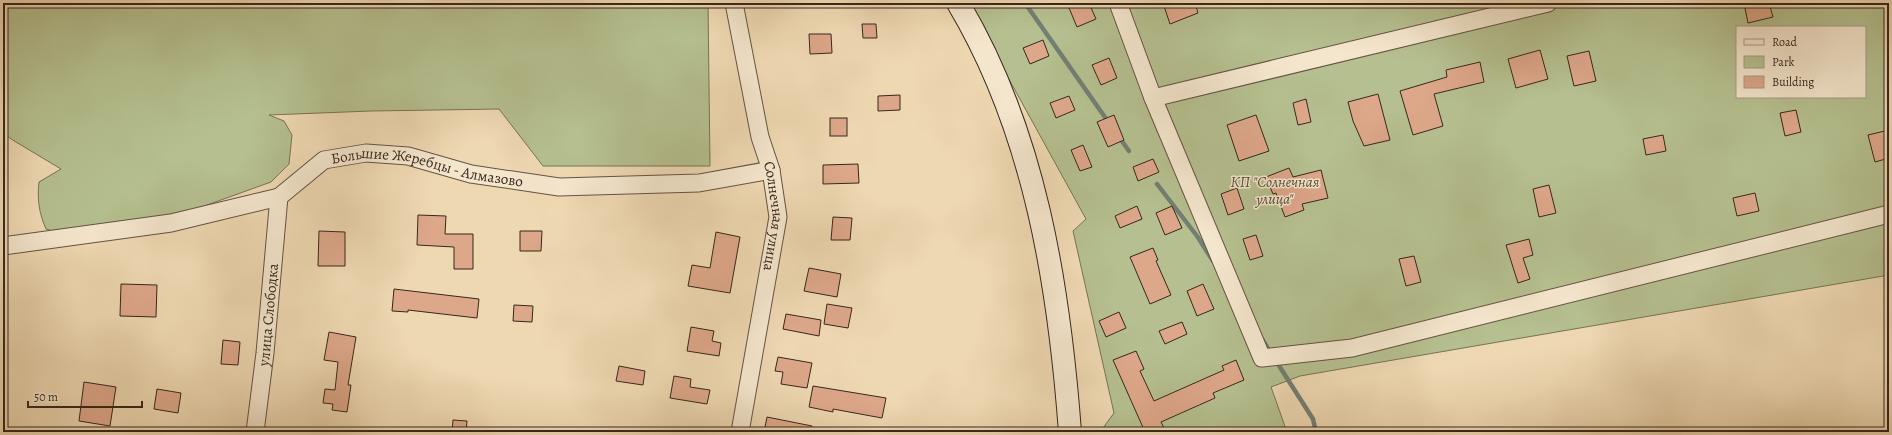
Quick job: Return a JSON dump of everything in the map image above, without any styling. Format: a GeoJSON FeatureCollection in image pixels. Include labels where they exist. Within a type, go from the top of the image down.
{"type":"FeatureCollection","features":[{"type":"Feature","properties":{"kind":"main road"},"geometry":{"type":"LineString","coordinates":[[958,3],[1007,101],[1039,206],[1064,356],[1070,432]]}},
{"type":"Feature","properties":{"kind":"street","name":"Солнечная улица"},"geometry":{"type":"LineString","coordinates":[[734,3],[760,137],[771,170],[778,217],[740,432]]}},
{"type":"Feature","properties":{"kind":"street"},"geometry":{"type":"LineString","coordinates":[[1118,3],[1153,98],[1262,358],[1352,348],[1889,214]]}},
{"type":"Feature","properties":{"kind":"street"},"geometry":{"type":"LineString","coordinates":[[1153,98],[1548,3]]}},
{"type":"Feature","properties":{"kind":"street","name":"Большие Жеребцы - Алмазово"},"geometry":{"type":"LineString","coordinates":[[3,246],[171,223],[279,197],[324,160],[366,153],[408,156],[472,174],[559,187],[699,183],[771,170]]}},
{"type":"Feature","properties":{"kind":"street","name":"улица Слободка"},"geometry":{"type":"LineString","coordinates":[[255,432],[265,353],[279,197]]}},
{"type":"Feature","properties":{"kind":"green space"},"geometry":{"type":"Polygon","coordinates":[[[3,3],[708,3],[710,166],[543,166],[499,109],[371,111],[269,115],[284,121],[292,135],[289,164],[271,182],[171,218],[56,232],[46,229],[40,212],[38,188],[39,182],[61,169],[11,139],[3,132],[3,3]]]}},
{"type":"Feature","properties":{"kind":"green space","name":"КП \"Солнечная улица\""},"geometry":{"type":"Polygon","coordinates":[[[967,3],[1889,3],[1889,275],[1300,376],[1271,387],[1287,432],[1100,432],[1114,413],[1073,231],[1086,219],[967,3]]]}},
{"type":"Feature","properties":{"kind":"building"},"geometry":{"type":"Polygon","coordinates":[[[1067,3],[1089,3],[1096,19],[1077,27],[1067,3]]]}},
{"type":"Feature","properties":{"kind":"building"},"geometry":{"type":"Polygon","coordinates":[[[1163,3],[1195,3],[1198,13],[1170,24],[1163,3]]]}},
{"type":"Feature","properties":{"kind":"building"},"geometry":{"type":"Polygon","coordinates":[[[1744,3],[1769,3],[1773,17],[1748,23],[1744,3]]]}},
{"type":"Feature","properties":{"kind":"building"},"geometry":{"type":"Polygon","coordinates":[[[862,24],[876,24],[877,38],[863,38],[862,24]]]}},
{"type":"Feature","properties":{"kind":"building"},"geometry":{"type":"Polygon","coordinates":[[[809,34],[831,34],[832,53],[810,54],[809,34]]]}},
{"type":"Feature","properties":{"kind":"building"},"geometry":{"type":"Polygon","coordinates":[[[1043,40],[1049,56],[1030,64],[1023,48],[1043,40]]]}},
{"type":"Feature","properties":{"kind":"building"},"geometry":{"type":"Polygon","coordinates":[[[1540,50],[1548,79],[1516,88],[1508,59],[1540,50]]]}},
{"type":"Feature","properties":{"kind":"building"},"geometry":{"type":"Polygon","coordinates":[[[1589,51],[1596,81],[1574,86],[1567,56],[1589,51]]]}},
{"type":"Feature","properties":{"kind":"building"},"geometry":{"type":"Polygon","coordinates":[[[1109,58],[1117,78],[1101,85],[1092,65],[1109,58]]]}},
{"type":"Feature","properties":{"kind":"building"},"geometry":{"type":"Polygon","coordinates":[[[1480,62],[1484,82],[1434,94],[1443,126],[1413,135],[1400,91],[1447,77],[1446,70],[1480,62]]]}},
{"type":"Feature","properties":{"kind":"building"},"geometry":{"type":"Polygon","coordinates":[[[1378,94],[1390,140],[1364,146],[1353,121],[1348,102],[1378,94]]]}},
{"type":"Feature","properties":{"kind":"building"},"geometry":{"type":"Polygon","coordinates":[[[900,95],[900,110],[878,111],[878,96],[900,95]]]}},
{"type":"Feature","properties":{"kind":"building"},"geometry":{"type":"Polygon","coordinates":[[[1069,96],[1075,110],[1056,118],[1050,103],[1069,96]]]}},
{"type":"Feature","properties":{"kind":"building"},"geometry":{"type":"Polygon","coordinates":[[[1306,99],[1311,122],[1298,125],[1293,103],[1306,99]]]}},
{"type":"Feature","properties":{"kind":"building"},"geometry":{"type":"Polygon","coordinates":[[[1796,110],[1801,132],[1785,136],[1780,113],[1796,110]]]}},
{"type":"Feature","properties":{"kind":"building"},"geometry":{"type":"Polygon","coordinates":[[[1114,115],[1124,140],[1108,147],[1097,122],[1114,115]]]}},
{"type":"Feature","properties":{"kind":"building"},"geometry":{"type":"Polygon","coordinates":[[[1256,115],[1269,151],[1239,161],[1227,125],[1256,115]]]}},
{"type":"Feature","properties":{"kind":"building"},"geometry":{"type":"Polygon","coordinates":[[[830,118],[847,118],[847,136],[830,136],[830,118]]]}},
{"type":"Feature","properties":{"kind":"building"},"geometry":{"type":"Polygon","coordinates":[[[1889,130],[1889,158],[1875,162],[1868,135],[1889,130]]]}},
{"type":"Feature","properties":{"kind":"building"},"geometry":{"type":"Polygon","coordinates":[[[1663,135],[1666,151],[1646,155],[1643,139],[1663,135]]]}},
{"type":"Feature","properties":{"kind":"building"},"geometry":{"type":"Polygon","coordinates":[[[1083,145],[1092,167],[1080,171],[1071,150],[1083,145]]]}},
{"type":"Feature","properties":{"kind":"building"},"geometry":{"type":"Polygon","coordinates":[[[1153,159],[1159,172],[1138,181],[1133,167],[1153,159]]]}},
{"type":"Feature","properties":{"kind":"building"},"geometry":{"type":"Polygon","coordinates":[[[858,164],[859,183],[823,184],[823,165],[858,164]]]}},
{"type":"Feature","properties":{"kind":"building"},"geometry":{"type":"Polygon","coordinates":[[[1289,168],[1293,177],[1321,170],[1328,198],[1302,204],[1304,210],[1285,217],[1276,193],[1273,194],[1266,177],[1289,168]]]}},
{"type":"Feature","properties":{"kind":"building"},"geometry":{"type":"Polygon","coordinates":[[[1549,185],[1556,213],[1539,217],[1533,189],[1549,185]]]}},
{"type":"Feature","properties":{"kind":"building"},"geometry":{"type":"Polygon","coordinates":[[[1237,188],[1244,209],[1228,215],[1221,194],[1237,188]]]}},
{"type":"Feature","properties":{"kind":"building"},"geometry":{"type":"Polygon","coordinates":[[[1755,193],[1759,211],[1737,216],[1733,198],[1755,193]]]}},
{"type":"Feature","properties":{"kind":"building"},"geometry":{"type":"Polygon","coordinates":[[[1137,206],[1142,219],[1120,228],[1115,216],[1137,206]]]}},
{"type":"Feature","properties":{"kind":"building"},"geometry":{"type":"Polygon","coordinates":[[[1172,206],[1182,228],[1165,235],[1156,213],[1172,206]]]}},
{"type":"Feature","properties":{"kind":"building"},"geometry":{"type":"Polygon","coordinates":[[[418,215],[446,216],[445,234],[473,234],[473,269],[454,269],[454,247],[417,245],[418,215]]]}},
{"type":"Feature","properties":{"kind":"building"},"geometry":{"type":"Polygon","coordinates":[[[833,217],[852,218],[850,240],[831,240],[833,217]]]}},
{"type":"Feature","properties":{"kind":"building"},"geometry":{"type":"Polygon","coordinates":[[[319,231],[345,232],[345,266],[318,266],[319,231]]]}},
{"type":"Feature","properties":{"kind":"building"},"geometry":{"type":"Polygon","coordinates":[[[520,231],[542,231],[541,251],[520,251],[520,231]]]}},
{"type":"Feature","properties":{"kind":"building"},"geometry":{"type":"Polygon","coordinates":[[[716,232],[740,237],[730,293],[688,286],[692,265],[710,268],[716,232]]]}},
{"type":"Feature","properties":{"kind":"building"},"geometry":{"type":"Polygon","coordinates":[[[1256,235],[1263,256],[1250,260],[1243,239],[1256,235]]]}},
{"type":"Feature","properties":{"kind":"building"},"geometry":{"type":"Polygon","coordinates":[[[1529,239],[1533,255],[1523,258],[1530,279],[1518,283],[1506,245],[1529,239]]]}},
{"type":"Feature","properties":{"kind":"building"},"geometry":{"type":"Polygon","coordinates":[[[1153,248],[1158,260],[1156,261],[1171,295],[1150,304],[1130,257],[1153,248]]]}},
{"type":"Feature","properties":{"kind":"building"},"geometry":{"type":"Polygon","coordinates":[[[1414,256],[1421,282],[1406,286],[1399,259],[1414,256]]]}},
{"type":"Feature","properties":{"kind":"building"},"geometry":{"type":"Polygon","coordinates":[[[809,268],[841,274],[837,297],[804,291],[809,268]]]}},
{"type":"Feature","properties":{"kind":"building"},"geometry":{"type":"Polygon","coordinates":[[[121,284],[157,285],[156,317],[120,316],[121,284]]]}},
{"type":"Feature","properties":{"kind":"building"},"geometry":{"type":"Polygon","coordinates":[[[1203,284],[1214,309],[1197,316],[1187,291],[1203,284]]]}},
{"type":"Feature","properties":{"kind":"building"},"geometry":{"type":"Polygon","coordinates":[[[394,289],[479,299],[477,318],[408,310],[408,312],[392,311],[394,289]]]}},
{"type":"Feature","properties":{"kind":"building"},"geometry":{"type":"Polygon","coordinates":[[[827,304],[852,308],[848,328],[824,324],[827,304]]]}},
{"type":"Feature","properties":{"kind":"building"},"geometry":{"type":"Polygon","coordinates":[[[514,305],[533,306],[532,322],[513,321],[514,305]]]}},
{"type":"Feature","properties":{"kind":"building"},"geometry":{"type":"Polygon","coordinates":[[[1119,312],[1126,328],[1106,337],[1099,321],[1119,312]]]}},
{"type":"Feature","properties":{"kind":"building"},"geometry":{"type":"Polygon","coordinates":[[[786,314],[821,320],[819,336],[783,329],[786,314]]]}},
{"type":"Feature","properties":{"kind":"building"},"geometry":{"type":"Polygon","coordinates":[[[1182,322],[1187,334],[1165,344],[1159,331],[1182,322]]]}},
{"type":"Feature","properties":{"kind":"building"},"geometry":{"type":"Polygon","coordinates":[[[691,327],[714,331],[712,341],[721,343],[719,356],[687,351],[691,327]]]}},
{"type":"Feature","properties":{"kind":"building"},"geometry":{"type":"Polygon","coordinates":[[[329,332],[356,337],[348,385],[351,385],[347,412],[332,410],[333,404],[323,403],[325,389],[335,390],[338,362],[324,360],[329,332]]]}},
{"type":"Feature","properties":{"kind":"building"},"geometry":{"type":"Polygon","coordinates":[[[223,340],[240,342],[238,365],[221,364],[223,340]]]}},
{"type":"Feature","properties":{"kind":"building"},"geometry":{"type":"Polygon","coordinates":[[[1136,351],[1144,369],[1140,371],[1154,401],[1224,370],[1222,366],[1236,360],[1244,380],[1213,393],[1215,398],[1161,422],[1166,432],[1145,432],[1113,360],[1136,351]]]}},
{"type":"Feature","properties":{"kind":"building"},"geometry":{"type":"Polygon","coordinates":[[[778,357],[812,363],[807,388],[781,384],[783,372],[775,371],[778,357]]]}},
{"type":"Feature","properties":{"kind":"building"},"geometry":{"type":"Polygon","coordinates":[[[619,366],[645,371],[643,385],[616,381],[619,366]]]}},
{"type":"Feature","properties":{"kind":"building"},"geometry":{"type":"Polygon","coordinates":[[[674,376],[691,379],[690,387],[710,390],[707,404],[670,398],[674,376]]]}},
{"type":"Feature","properties":{"kind":"building"},"geometry":{"type":"Polygon","coordinates":[[[84,382],[116,387],[110,426],[79,421],[84,382]]]}},
{"type":"Feature","properties":{"kind":"building"},"geometry":{"type":"Polygon","coordinates":[[[813,386],[886,398],[882,418],[833,409],[833,412],[809,407],[813,386]]]}},
{"type":"Feature","properties":{"kind":"building"},"geometry":{"type":"Polygon","coordinates":[[[157,389],[181,393],[178,413],[154,409],[157,389]]]}},
{"type":"Feature","properties":{"kind":"building"},"geometry":{"type":"Polygon","coordinates":[[[767,417],[812,426],[811,432],[764,432],[767,417]]]}},
{"type":"Feature","properties":{"kind":"building"},"geometry":{"type":"Polygon","coordinates":[[[453,420],[467,421],[466,432],[452,432],[453,420]]]}},
{"type":"Feature","properties":{"kind":"waterway"},"geometry":{"type":"LineString","coordinates":[[1025,3],[1109,123]]}},
{"type":"Feature","properties":{"kind":"waterway"},"geometry":{"type":"LineString","coordinates":[[1119,137],[1129,151]]}},
{"type":"Feature","properties":{"kind":"waterway"},"geometry":{"type":"LineString","coordinates":[[1157,184],[1197,236],[1213,261]]}},
{"type":"Feature","properties":{"kind":"waterway"},"geometry":{"type":"LineString","coordinates":[[1262,339],[1271,353]]}},
{"type":"Feature","properties":{"kind":"waterway"},"geometry":{"type":"LineString","coordinates":[[1276,361],[1313,419],[1316,432]]}}]}
